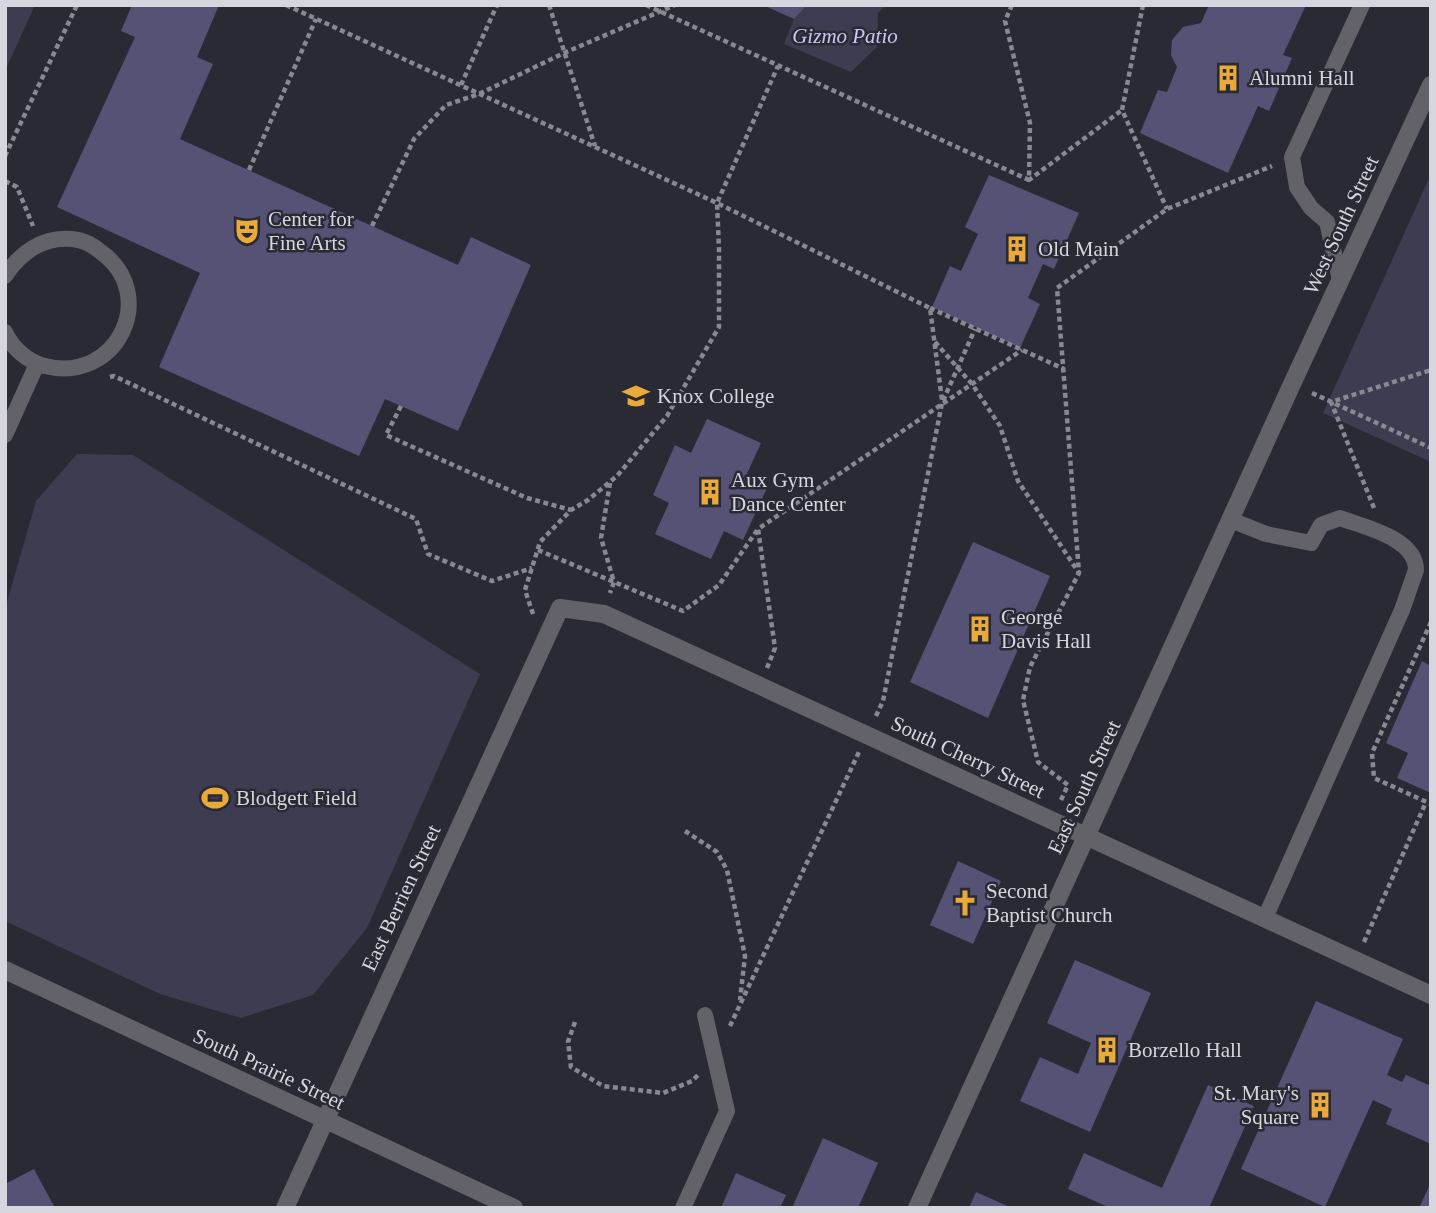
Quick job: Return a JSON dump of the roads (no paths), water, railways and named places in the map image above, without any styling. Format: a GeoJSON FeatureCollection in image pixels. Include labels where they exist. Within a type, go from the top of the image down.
{"type":"FeatureCollection","features":[{"type":"Feature","properties":{"kind":"street","name":"West South Street"},"geometry":{"type":"LineString","coordinates":[[1292,384],[1431,85]]}},
{"type":"Feature","properties":{"kind":"street","name":"East South Street"},"geometry":{"type":"LineString","coordinates":[[917,1208],[1292,384]]}},
{"type":"Feature","properties":{"kind":"street","name":"South Cherry Street"},"geometry":{"type":"LineString","coordinates":[[560,608],[604,614],[1431,995]]}},
{"type":"Feature","properties":{"kind":"street","name":"East Berrien Street"},"geometry":{"type":"LineString","coordinates":[[285,1208],[560,608]]}},
{"type":"Feature","properties":{"kind":"street","name":"South Prairie Street"},"geometry":{"type":"LineString","coordinates":[[5,970],[514,1208]]}},
{"type":"Feature","properties":{"kind":"lane"},"geometry":{"type":"LineString","coordinates":[[1340,280],[1328,222],[1311,208],[1297,187],[1292,158],[1362,5]]}},
{"type":"Feature","properties":{"kind":"lane"},"geometry":{"type":"LineString","coordinates":[[5,276],[15,261],[31,248],[50,240],[72,239],[93,245],[111,259],[124,278],[129,299],[127,322],[117,342],[102,358],[81,367],[59,370],[37,364],[20,353],[5,332]]}},
{"type":"Feature","properties":{"kind":"lane"},"geometry":{"type":"LineString","coordinates":[[5,435],[37,364]]}},
{"type":"Feature","properties":{"kind":"lane"},"geometry":{"type":"LineString","coordinates":[[1231,520],[1266,534],[1311,542],[1321,525],[1340,518],[1400,542],[1411,552],[1416,563],[1402,610],[1265,918]]}},
{"type":"Feature","properties":{"kind":"lane"},"geometry":{"type":"LineString","coordinates":[[683,1208],[727,1111],[705,1015]]}},
{"type":"Feature","properties":{"kind":"place","name":"Alumni Hall"},"geometry":{"type":"Point","coordinates":[1228,78]}},
{"type":"Feature","properties":{"kind":"place","name":"Center for Fine Arts"},"geometry":{"type":"Point","coordinates":[247,231]}},
{"type":"Feature","properties":{"kind":"place","name":"Old Main"},"geometry":{"type":"Point","coordinates":[1017,249]}},
{"type":"Feature","properties":{"kind":"place","name":"Knox College"},"geometry":{"type":"Point","coordinates":[636,396]}},
{"type":"Feature","properties":{"kind":"place","name":"Aux Gym Dance Center"},"geometry":{"type":"Point","coordinates":[710,492]}},
{"type":"Feature","properties":{"kind":"place","name":"George Davis Hall"},"geometry":{"type":"Point","coordinates":[980,629]}},
{"type":"Feature","properties":{"kind":"place","name":"Blodgett Field"},"geometry":{"type":"Point","coordinates":[215,798]}},
{"type":"Feature","properties":{"kind":"place","name":"Second Baptist Church"},"geometry":{"type":"Point","coordinates":[965,903]}},
{"type":"Feature","properties":{"kind":"place","name":"Borzello Hall"},"geometry":{"type":"Point","coordinates":[1107,1050]}},
{"type":"Feature","properties":{"kind":"place","name":"St. Mary's Square"},"geometry":{"type":"Point","coordinates":[1320,1105]}},
{"type":"Feature","properties":{"kind":"park label","name":"Gizmo Patio"},"geometry":{"type":"Point","coordinates":[845,36]}}]}
